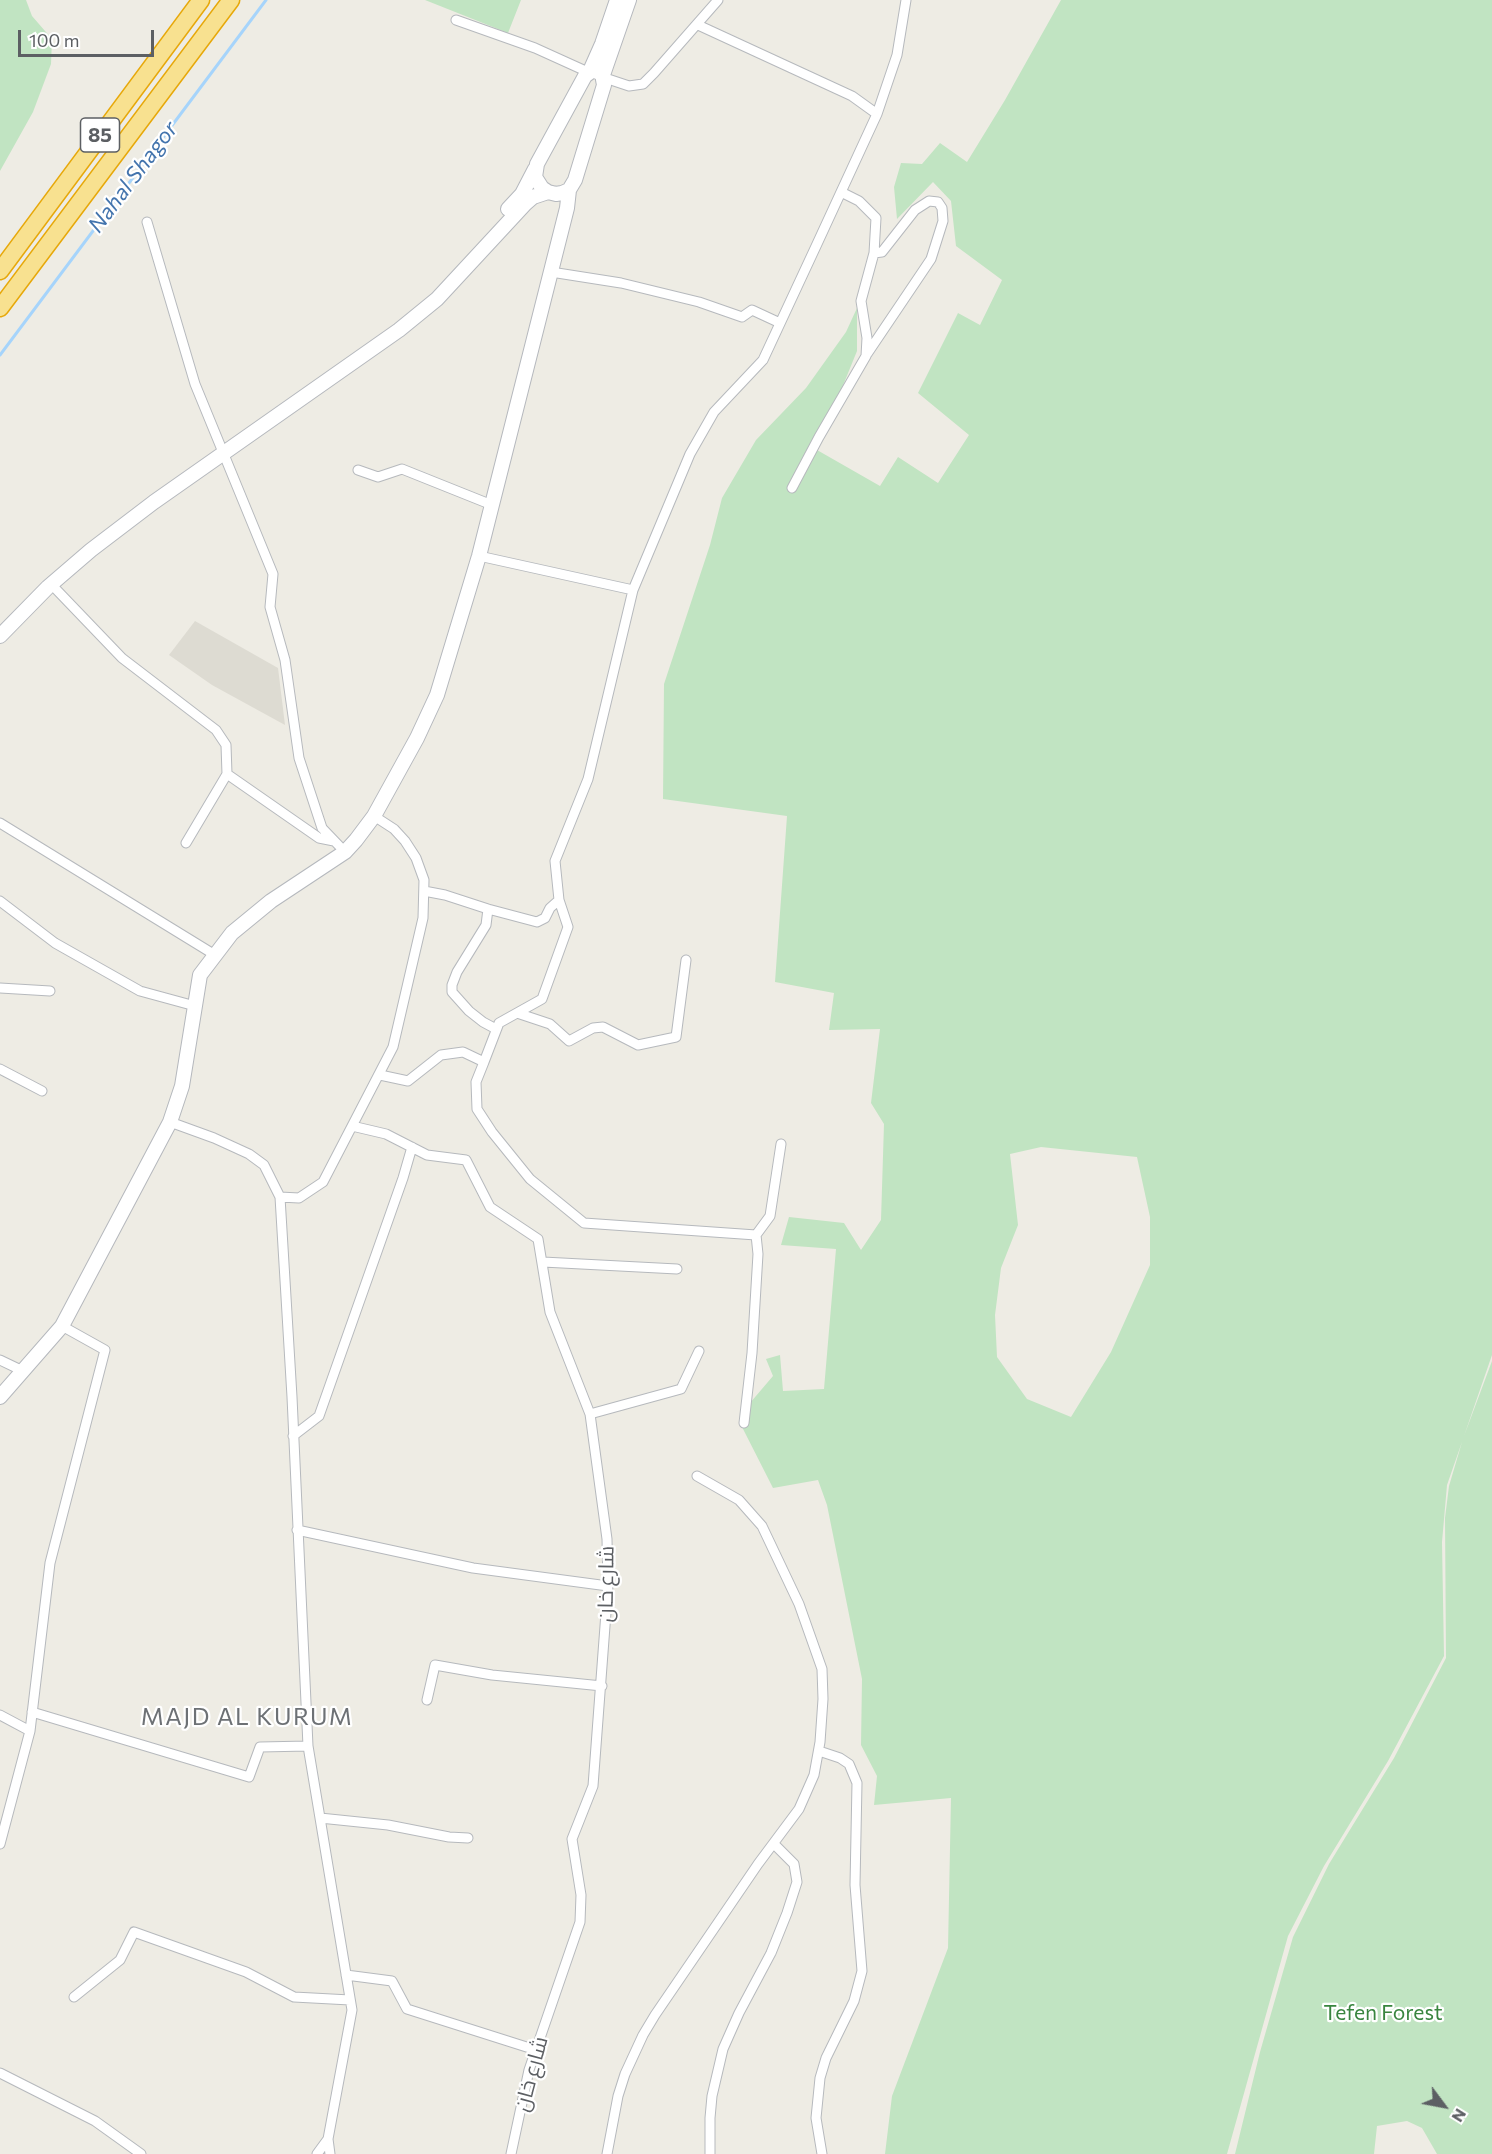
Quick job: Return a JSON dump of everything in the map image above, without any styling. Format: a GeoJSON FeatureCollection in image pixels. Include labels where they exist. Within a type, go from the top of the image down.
{"type":"FeatureCollection","features":[{"type":"Feature","properties":{"kind":"highway","name":"85"},"geometry":{"type":"LineString","coordinates":[[0,271],[201,0]]}},
{"type":"Feature","properties":{"kind":"highway","name":"85"},"geometry":{"type":"LineString","coordinates":[[0,308],[231,0]]}},
{"type":"Feature","properties":{"kind":"street"},"geometry":{"type":"LineString","coordinates":[[0,1397],[62,1326],[170,1122],[182,1086],[200,975],[232,933],[271,901],[345,852],[374,816],[417,738],[436,694],[479,556],[567,208],[569,190],[579,170],[598,77],[602,44],[618,0]]}},
{"type":"Feature","properties":{"kind":"street"},"geometry":{"type":"LineString","coordinates":[[382,340],[440,284],[522,194],[535,169],[598,77],[629,0]]}},
{"type":"Feature","properties":{"kind":"street"},"geometry":{"type":"LineString","coordinates":[[456,20],[535,48],[598,77],[636,86],[648,79],[718,0]]}},
{"type":"Feature","properties":{"kind":"street"},"geometry":{"type":"LineString","coordinates":[[756,1235],[584,1224],[530,1179],[492,1132],[477,1109],[476,1082],[499,1023],[542,999],[568,927],[559,900],[555,861],[588,779],[633,590],[690,454],[714,412],[763,360],[841,192],[877,114],[897,55],[906,0]]}},
{"type":"Feature","properties":{"kind":"street"},"geometry":{"type":"LineString","coordinates":[[698,25],[852,96],[877,114]]}},
{"type":"Feature","properties":{"kind":"street"},"geometry":{"type":"LineString","coordinates":[[535,169],[538,182],[548,192],[556,194],[569,190]]}},
{"type":"Feature","properties":{"kind":"street"},"geometry":{"type":"LineString","coordinates":[[0,636],[51,584],[100,543],[399,330],[437,299],[525,204],[533,197],[548,192]]}},
{"type":"Feature","properties":{"kind":"street"},"geometry":{"type":"LineString","coordinates":[[841,192],[859,201],[876,218],[874,253],[861,301],[867,338],[866,356]]}},
{"type":"Feature","properties":{"kind":"street"},"geometry":{"type":"LineString","coordinates":[[792,488],[866,356],[931,259],[943,221],[942,208],[938,202],[929,201],[915,210],[882,252],[874,253]]}},
{"type":"Feature","properties":{"kind":"street"},"geometry":{"type":"LineString","coordinates":[[147,222],[195,384],[273,574],[270,607],[285,660],[299,758],[322,828],[345,852]]}},
{"type":"Feature","properties":{"kind":"street"},"geometry":{"type":"LineString","coordinates":[[551,272],[621,283],[699,302],[742,317],[752,310],[780,323]]}},
{"type":"Feature","properties":{"kind":"street"},"geometry":{"type":"LineString","coordinates":[[358,470],[378,477],[402,469],[492,505]]}},
{"type":"Feature","properties":{"kind":"street"},"geometry":{"type":"LineString","coordinates":[[479,556],[633,590]]}},
{"type":"Feature","properties":{"kind":"street"},"geometry":{"type":"LineString","coordinates":[[51,584],[122,658],[216,730],[226,745],[227,774],[186,843]]}},
{"type":"Feature","properties":{"kind":"street"},"geometry":{"type":"LineString","coordinates":[[227,774],[319,838],[334,841]]}},
{"type":"Feature","properties":{"kind":"street"},"geometry":{"type":"LineString","coordinates":[[280,1197],[299,1198],[323,1182],[393,1047],[423,918],[423,880],[416,858],[405,841],[394,829],[374,816]]}},
{"type":"Feature","properties":{"kind":"street"},"geometry":{"type":"LineString","coordinates":[[0,823],[215,955]]}},
{"type":"Feature","properties":{"kind":"street"},"geometry":{"type":"LineString","coordinates":[[423,891],[445,895],[537,922],[545,918],[550,908],[559,900]]}},
{"type":"Feature","properties":{"kind":"street"},"geometry":{"type":"LineString","coordinates":[[0,901],[55,942],[140,991],[195,1006]]}},
{"type":"Feature","properties":{"kind":"street"},"geometry":{"type":"LineString","coordinates":[[488,909],[486,926],[457,972],[452,992],[469,1011],[496,1029]]}},
{"type":"Feature","properties":{"kind":"street"},"geometry":{"type":"LineString","coordinates":[[517,1013],[550,1024],[569,1041],[593,1028],[603,1027],[638,1045],[676,1037],[686,960]]}},
{"type":"Feature","properties":{"kind":"street"},"geometry":{"type":"LineString","coordinates":[[0,988],[50,991]]}},
{"type":"Feature","properties":{"kind":"street"},"geometry":{"type":"LineString","coordinates":[[380,1075],[408,1081],[441,1055],[463,1052],[484,1062]]}},
{"type":"Feature","properties":{"kind":"street"},"geometry":{"type":"LineString","coordinates":[[0,1070],[42,1090]]}},
{"type":"Feature","properties":{"kind":"street"},"geometry":{"type":"LineString","coordinates":[[170,1122],[249,1154],[264,1165],[280,1197],[308,1746],[352,2010],[328,2139],[330,2154]]}},
{"type":"Feature","properties":{"kind":"street","name":"شارع خان"},"geometry":{"type":"LineString","coordinates":[[352,1126],[386,1134],[428,1155],[466,1160],[490,1207],[538,1239],[550,1312],[590,1414],[607,1539],[608,1586],[593,1786],[572,1839],[581,1895],[580,1922],[529,2070],[511,2154]]}},
{"type":"Feature","properties":{"kind":"street"},"geometry":{"type":"LineString","coordinates":[[744,1423],[758,1254],[756,1235],[770,1216],[781,1144]]}},
{"type":"Feature","properties":{"kind":"street"},"geometry":{"type":"LineString","coordinates":[[293,1436],[319,1416],[412,1147]]}},
{"type":"Feature","properties":{"kind":"street"},"geometry":{"type":"LineString","coordinates":[[543,1262],[677,1269]]}},
{"type":"Feature","properties":{"kind":"street"},"geometry":{"type":"LineString","coordinates":[[0,1844],[30,1731],[50,1563],[105,1350],[62,1326]]}},
{"type":"Feature","properties":{"kind":"street"},"geometry":{"type":"LineString","coordinates":[[590,1414],[681,1389],[699,1351]]}},
{"type":"Feature","properties":{"kind":"street"},"geometry":{"type":"LineString","coordinates":[[0,1360],[23,1371]]}},
{"type":"Feature","properties":{"kind":"street"},"geometry":{"type":"LineString","coordinates":[[607,2154],[618,2096],[625,2074],[643,2035],[805,1797],[814,1775],[819,1751],[823,1700],[822,1669],[799,1604],[762,1526],[739,1500],[697,1476]]}},
{"type":"Feature","properties":{"kind":"street"},"geometry":{"type":"LineString","coordinates":[[297,1530],[473,1568],[608,1586]]}},
{"type":"Feature","properties":{"kind":"street"},"geometry":{"type":"LineString","coordinates":[[427,1700],[435,1665],[492,1675],[602,1686]]}},
{"type":"Feature","properties":{"kind":"street"},"geometry":{"type":"LineString","coordinates":[[32,1712],[249,1777],[260,1747],[308,1746]]}},
{"type":"Feature","properties":{"kind":"street"},"geometry":{"type":"LineString","coordinates":[[0,1715],[30,1731]]}},
{"type":"Feature","properties":{"kind":"street"},"geometry":{"type":"LineString","coordinates":[[819,1751],[840,1758],[849,1764],[857,1783],[856,1894],[862,1971],[854,2001],[826,2058],[820,2078],[816,2118],[822,2154]]}},
{"type":"Feature","properties":{"kind":"street"},"geometry":{"type":"LineString","coordinates":[[320,1818],[388,1825],[449,1837],[468,1838]]}},
{"type":"Feature","properties":{"kind":"street"},"geometry":{"type":"LineString","coordinates":[[710,2154],[711,2107],[723,2049],[774,1945],[788,1913],[797,1882],[794,1864],[774,1844]]}},
{"type":"Feature","properties":{"kind":"street"},"geometry":{"type":"LineString","coordinates":[[74,1997],[120,1960],[134,1932],[246,1972],[294,1997],[350,2000]]}},
{"type":"Feature","properties":{"kind":"street"},"geometry":{"type":"LineString","coordinates":[[346,1975],[392,1981],[407,2009],[536,2050]]}},
{"type":"Feature","properties":{"kind":"street"},"geometry":{"type":"LineString","coordinates":[[0,2073],[95,2121],[141,2154]]}},
{"type":"Feature","properties":{"kind":"street"},"geometry":{"type":"LineString","coordinates":[[317,2154],[328,2139]]}},
{"type":"Feature","properties":{"kind":"shaded area"},"geometry":{"type":"Polygon","coordinates":[[[195,621],[278,668],[285,725],[212,685],[169,655],[195,621]]]}},
{"type":"Feature","properties":{"kind":"green space"},"geometry":{"type":"Polygon","coordinates":[[[0,0],[26,0],[32,16],[52,39],[51,64],[33,112],[0,171],[0,0]]]}},
{"type":"Feature","properties":{"kind":"green space"},"geometry":{"type":"Polygon","coordinates":[[[425,0],[521,0],[508,33],[425,0]]]}},
{"type":"Feature","properties":{"kind":"green space","name":"Tefen Forest"},"geometry":{"type":"Polygon","coordinates":[[[1061,0],[1492,0],[1492,1355],[1464,1436],[1492,1361],[1492,2154],[1437,2154],[1422,2128],[1407,2121],[1377,2126],[1374,2154],[1235,2154],[1260,2052],[1293,1937],[1329,1864],[1394,1758],[1446,1658],[1445,1518],[1449,1486],[1462,1442],[1447,1485],[1442,1542],[1444,1656],[1388,1761],[1324,1866],[1288,1936],[1227,2154],[885,2154],[892,2096],[948,1948],[951,1798],[874,1805],[877,1776],[861,1745],[862,1679],[827,1505],[818,1480],[773,1488],[741,1425],[750,1403],[773,1376],[766,1359],[780,1355],[783,1391],[824,1389],[836,1249],[781,1245],[789,1217],[844,1223],[861,1250],[881,1220],[884,1124],[871,1103],[880,1029],[829,1030],[834,993],[775,982],[787,816],[663,799],[664,684],[710,545],[722,498],[756,440],[806,388],[846,332],[857,308],[857,351],[831,415],[810,446],[880,486],[898,457],[938,483],[969,435],[918,393],[958,313],[980,325],[1002,280],[956,246],[951,201],[933,182],[897,219],[894,187],[901,163],[922,164],[940,143],[967,162],[1061,0]],[[1041,1147],[1010,1154],[1018,1225],[1001,1268],[995,1315],[997,1357],[1027,1399],[1071,1417],[1111,1352],[1150,1265],[1150,1217],[1137,1157],[1041,1147]]]}},
{"type":"Feature","properties":{"kind":"waterway","name":"Nahal Shagor"},"geometry":{"type":"LineString","coordinates":[[0,355],[266,0]]}},
{"type":"Feature","properties":{"kind":"district","name":"MAJD AL KURUM"},"geometry":{"type":"Point","coordinates":[247,1717]}}]}
